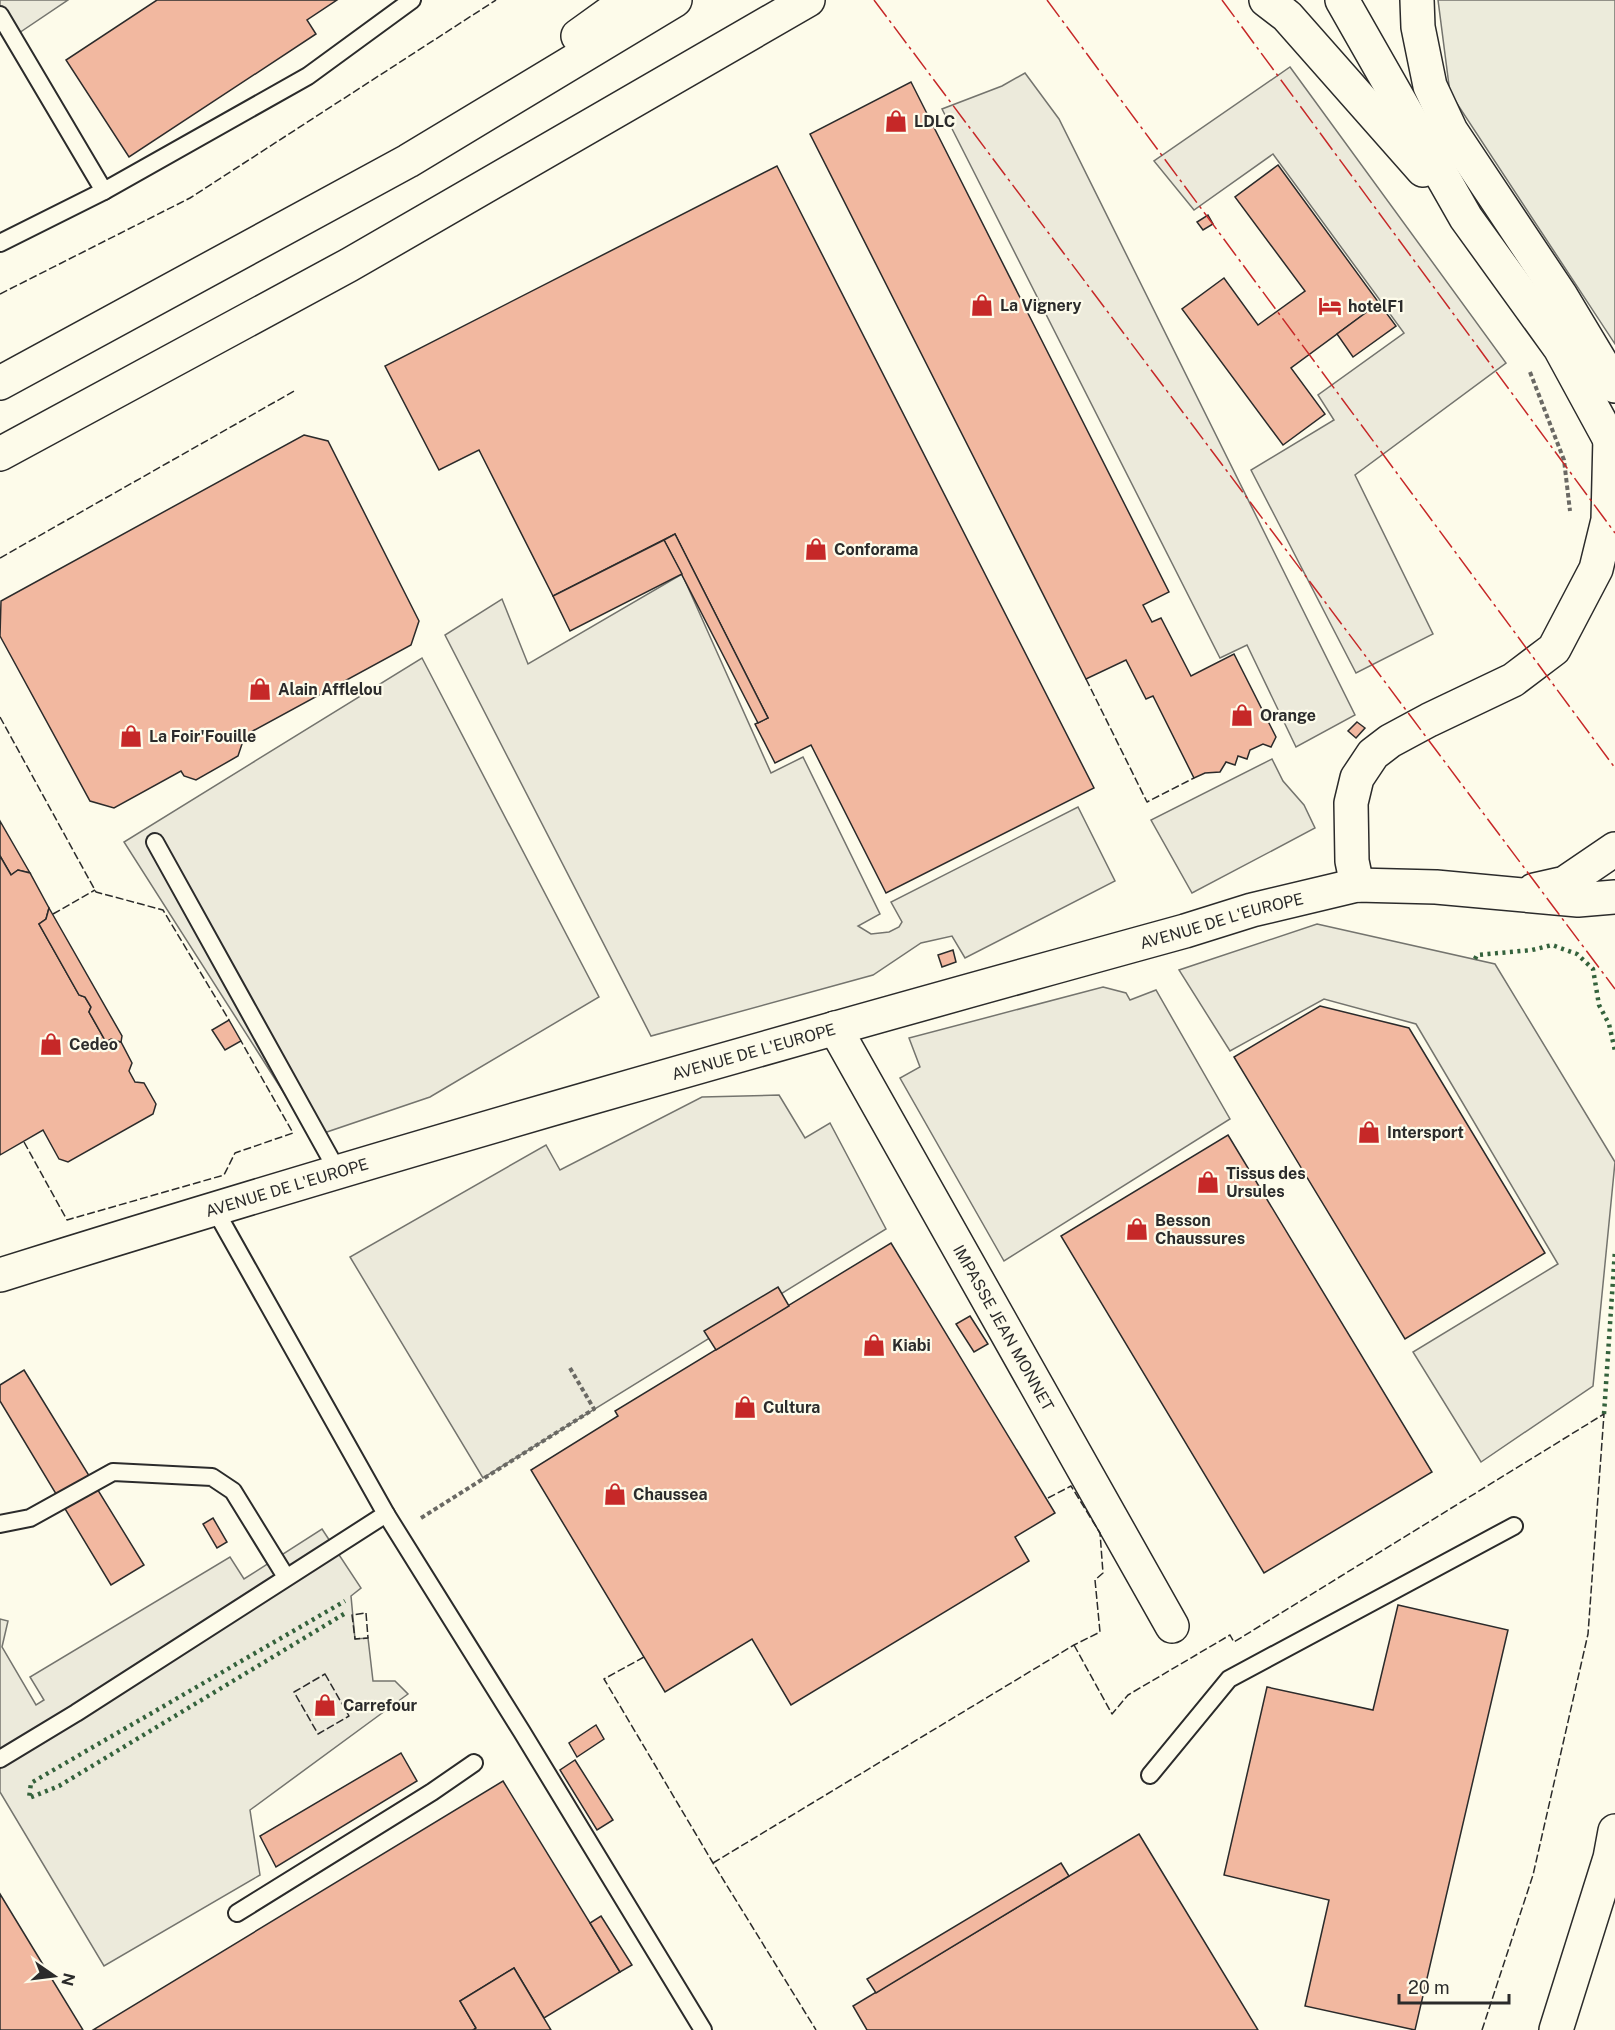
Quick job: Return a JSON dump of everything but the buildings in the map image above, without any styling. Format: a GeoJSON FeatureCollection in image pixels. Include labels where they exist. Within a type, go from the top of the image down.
{"type":"FeatureCollection","features":[{"type":"Feature","properties":{"kind":"main road"},"geometry":{"type":"LineString","coordinates":[[408,161],[628,0]]}},
{"type":"Feature","properties":{"kind":"main road"},"geometry":{"type":"LineString","coordinates":[[0,383],[408,161],[675,0]]}},
{"type":"Feature","properties":{"kind":"main road"},"geometry":{"type":"LineString","coordinates":[[0,454],[349,265],[808,0]]}},
{"type":"Feature","properties":{"kind":"main road"},"geometry":{"type":"LineString","coordinates":[[1266,0],[1287,16],[1466,218],[1560,348],[1612,443],[1608,520],[1596,569],[1554,649],[1513,680],[1390,741],[1373,754],[1357,778],[1351,803],[1352,861],[1357,885]]}},
{"type":"Feature","properties":{"kind":"main road"},"geometry":{"type":"LineString","coordinates":[[1342,0],[1466,218]]}},
{"type":"Feature","properties":{"kind":"main road"},"geometry":{"type":"LineString","coordinates":[[1417,0],[1418,27],[1430,86],[1451,131],[1561,296],[1615,386]]}},
{"type":"Feature","properties":{"kind":"main road"},"geometry":{"type":"LineString","coordinates":[[1517,893],[1565,883],[1615,849]]}},
{"type":"Feature","properties":{"kind":"main road","name":"AVENUE DE L'EUROPE"},"geometry":{"type":"LineString","coordinates":[[0,1275],[214,1208],[1242,913],[1357,885],[1436,887],[1517,893]]}},
{"type":"Feature","properties":{"kind":"main road"},"geometry":{"type":"LineString","coordinates":[[1517,893],[1578,900],[1615,897]]}},
{"type":"Feature","properties":{"kind":"main road","name":"IMPASSE JEAN MONNET"},"geometry":{"type":"LineString","coordinates":[[835,1028],[1172,1626]]}},
{"type":"Feature","properties":{"kind":"main road"},"geometry":{"type":"LineString","coordinates":[[1556,2030],[1610,1858],[1615,1831]]}},
{"type":"Feature","properties":{"kind":"lane"},"geometry":{"type":"LineString","coordinates":[[0,243],[104,191],[308,76],[412,0]]}},
{"type":"Feature","properties":{"kind":"lane"},"geometry":{"type":"LineString","coordinates":[[0,15],[104,191]]}},
{"type":"Feature","properties":{"kind":"lane"},"geometry":{"type":"LineString","coordinates":[[155,842],[338,1172]]}},
{"type":"Feature","properties":{"kind":"lane"},"geometry":{"type":"LineString","coordinates":[[214,1208],[386,1514],[522,1731],[703,2030]]}},
{"type":"Feature","properties":{"kind":"lane"},"geometry":{"type":"LineString","coordinates":[[0,1524],[30,1518],[113,1472],[212,1477],[233,1491],[286,1577]]}},
{"type":"Feature","properties":{"kind":"lane"},"geometry":{"type":"LineString","coordinates":[[0,1759],[86,1707],[386,1514]]}},
{"type":"Feature","properties":{"kind":"lane"},"geometry":{"type":"LineString","coordinates":[[1150,1775],[1229,1679],[1514,1526]]}},
{"type":"Feature","properties":{"kind":"lane"},"geometry":{"type":"LineString","coordinates":[[237,1912],[422,1798],[474,1763]]}},
{"type":"Feature","properties":{"kind":"path"},"geometry":{"type":"LineString","coordinates":[[1527,364],[1564,460],[1571,513]]}},
{"type":"Feature","properties":{"kind":"path"},"geometry":{"type":"LineString","coordinates":[[398,1533],[594,1409],[570,1368]]}},
{"type":"Feature","properties":{"kind":"shaded area"},"geometry":{"type":"Polygon","coordinates":[[[0,0],[68,0],[13,37],[0,15],[0,0]]]}},
{"type":"Feature","properties":{"kind":"shaded area"},"geometry":{"type":"Polygon","coordinates":[[[1438,0],[1615,0],[1615,344],[1450,93],[1438,0]]]}},
{"type":"Feature","properties":{"kind":"shaded area"},"geometry":{"type":"Polygon","coordinates":[[[1290,67],[1506,363],[1355,475],[1433,634],[1356,673],[1251,470],[1334,420],[1318,395],[1404,333],[1273,154],[1194,210],[1154,161],[1290,67]]]}},
{"type":"Feature","properties":{"kind":"shaded area"},"geometry":{"type":"Polygon","coordinates":[[[1025,73],[1059,119],[1355,715],[1296,747],[1247,645],[1220,658],[942,109],[1002,86],[1025,73]]]}},
{"type":"Feature","properties":{"kind":"shaded area"},"geometry":{"type":"Polygon","coordinates":[[[682,574],[771,773],[803,757],[880,914],[858,926],[871,934],[889,932],[899,927],[902,922],[891,902],[1078,807],[1115,881],[965,958],[952,936],[921,943],[873,975],[651,1036],[445,635],[502,599],[528,664],[682,574]]]}},
{"type":"Feature","properties":{"kind":"shaded area"},"geometry":{"type":"Polygon","coordinates":[[[422,658],[599,997],[430,1097],[312,1137],[124,842],[422,658]]]}},
{"type":"Feature","properties":{"kind":"shaded area"},"geometry":{"type":"Polygon","coordinates":[[[1272,759],[1283,781],[1304,805],[1315,828],[1192,893],[1151,820],[1272,759]]]}},
{"type":"Feature","properties":{"kind":"shaded area"},"geometry":{"type":"Polygon","coordinates":[[[1317,924],[1495,964],[1615,1162],[1593,1386],[1481,1462],[1413,1352],[1558,1264],[1416,1024],[1324,999],[1230,1051],[1179,970],[1317,924]]]}},
{"type":"Feature","properties":{"kind":"shaded area"},"geometry":{"type":"Polygon","coordinates":[[[1103,987],[1126,993],[1130,1000],[1156,990],[1230,1119],[1004,1261],[900,1078],[920,1067],[909,1038],[1103,987]]]}},
{"type":"Feature","properties":{"kind":"shaded area"},"geometry":{"type":"Polygon","coordinates":[[[779,1095],[805,1138],[830,1123],[886,1229],[483,1478],[350,1257],[546,1145],[560,1170],[702,1097],[779,1095]]]}},
{"type":"Feature","properties":{"kind":"shaded area"},"geometry":{"type":"Polygon","coordinates":[[[322,1529],[361,1588],[351,1596],[355,1639],[368,1638],[373,1681],[395,1681],[408,1694],[250,1810],[260,1875],[104,1966],[0,1792],[0,1619],[8,1621],[2,1647],[36,1705],[44,1700],[30,1677],[230,1557],[244,1579],[322,1529]]]}},
{"type":"Feature","properties":{"kind":"hedge"},"geometry":{"type":"LineString","coordinates":[[1475,959],[1477,955],[1532,950],[1552,945],[1577,954],[1593,969],[1599,1005],[1609,1024],[1615,1051]]}},
{"type":"Feature","properties":{"kind":"hedge"},"geometry":{"type":"LineString","coordinates":[[1604,1414],[1615,1250]]}},
{"type":"Feature","properties":{"kind":"hedge"},"geometry":{"type":"LineString","coordinates":[[344,1614],[59,1786],[29,1798],[31,1783],[345,1601]]}},
{"type":"Feature","properties":{"kind":"fence"},"geometry":{"type":"LineString","coordinates":[[0,294],[190,198],[496,0]]}},
{"type":"Feature","properties":{"kind":"fence"},"geometry":{"type":"LineString","coordinates":[[0,558],[296,390]]}},
{"type":"Feature","properties":{"kind":"fence"},"geometry":{"type":"LineString","coordinates":[[1086,679],[1147,802],[1194,778]]}},
{"type":"Feature","properties":{"kind":"fence"},"geometry":{"type":"LineString","coordinates":[[0,717],[96,892],[163,910],[229,1020]]}},
{"type":"Feature","properties":{"kind":"fence"},"geometry":{"type":"LineString","coordinates":[[53,914],[95,890]]}},
{"type":"Feature","properties":{"kind":"fence"},"geometry":{"type":"LineString","coordinates":[[24,1142],[67,1220],[224,1175],[235,1153],[293,1133],[241,1041]]}},
{"type":"Feature","properties":{"kind":"fence"},"geometry":{"type":"LineString","coordinates":[[1074,1645],[1112,1714],[1128,1695],[1230,1635],[1234,1642],[1604,1414]]}},
{"type":"Feature","properties":{"kind":"fence"},"geometry":{"type":"LineString","coordinates":[[1482,2030],[1533,1875],[1588,1634],[1604,1414]]}},
{"type":"Feature","properties":{"kind":"fence"},"geometry":{"type":"LineString","coordinates":[[713,1863],[1074,1645],[1100,1632],[1095,1580],[1103,1573],[1100,1533],[1071,1486],[1046,1499]]}},
{"type":"Feature","properties":{"kind":"fence"},"geometry":{"type":"LineString","coordinates":[[366,1613],[368,1638],[355,1639],[352,1615],[366,1613]]}},
{"type":"Feature","properties":{"kind":"fence"},"geometry":{"type":"LineString","coordinates":[[644,1657],[604,1679],[713,1863],[816,2030]]}},
{"type":"Feature","properties":{"kind":"fence"},"geometry":{"type":"LineString","coordinates":[[325,1674],[349,1716],[318,1734],[294,1692],[325,1674]]}},
{"type":"Feature","properties":{"kind":"power"},"geometry":{"type":"LineString","coordinates":[[874,0],[1615,989]]}},
{"type":"Feature","properties":{"kind":"power"},"geometry":{"type":"LineString","coordinates":[[1047,0],[1615,768]]}},
{"type":"Feature","properties":{"kind":"power"},"geometry":{"type":"LineString","coordinates":[[1222,0],[1615,533]]}},
{"type":"Feature","properties":{"kind":"place","name":"LDLC"},"geometry":{"type":"Point","coordinates":[896,121]}},
{"type":"Feature","properties":{"kind":"place","name":"La Vignery"},"geometry":{"type":"Point","coordinates":[982,305]}},
{"type":"Feature","properties":{"kind":"place","name":"hotelF1"},"geometry":{"type":"Point","coordinates":[1330,306]}},
{"type":"Feature","properties":{"kind":"place","name":"Conforama"},"geometry":{"type":"Point","coordinates":[816,549]}},
{"type":"Feature","properties":{"kind":"place","name":"Alain Afflelou"},"geometry":{"type":"Point","coordinates":[260,689]}},
{"type":"Feature","properties":{"kind":"place","name":"Orange"},"geometry":{"type":"Point","coordinates":[1242,715]}},
{"type":"Feature","properties":{"kind":"place","name":"La Foir'Fouille"},"geometry":{"type":"Point","coordinates":[131,736]}},
{"type":"Feature","properties":{"kind":"place","name":"Cedeo"},"geometry":{"type":"Point","coordinates":[51,1044]}},
{"type":"Feature","properties":{"kind":"place","name":"Intersport"},"geometry":{"type":"Point","coordinates":[1369,1132]}},
{"type":"Feature","properties":{"kind":"place","name":"Tissus des Ursules"},"geometry":{"type":"Point","coordinates":[1208,1182]}},
{"type":"Feature","properties":{"kind":"place","name":"Besson Chaussures"},"geometry":{"type":"Point","coordinates":[1137,1229]}},
{"type":"Feature","properties":{"kind":"place","name":"Kiabi"},"geometry":{"type":"Point","coordinates":[874,1345]}},
{"type":"Feature","properties":{"kind":"place","name":"Cultura"},"geometry":{"type":"Point","coordinates":[745,1407]}},
{"type":"Feature","properties":{"kind":"place","name":"Chaussea"},"geometry":{"type":"Point","coordinates":[615,1494]}},
{"type":"Feature","properties":{"kind":"place","name":"Carrefour"},"geometry":{"type":"Point","coordinates":[325,1705]}}]}
